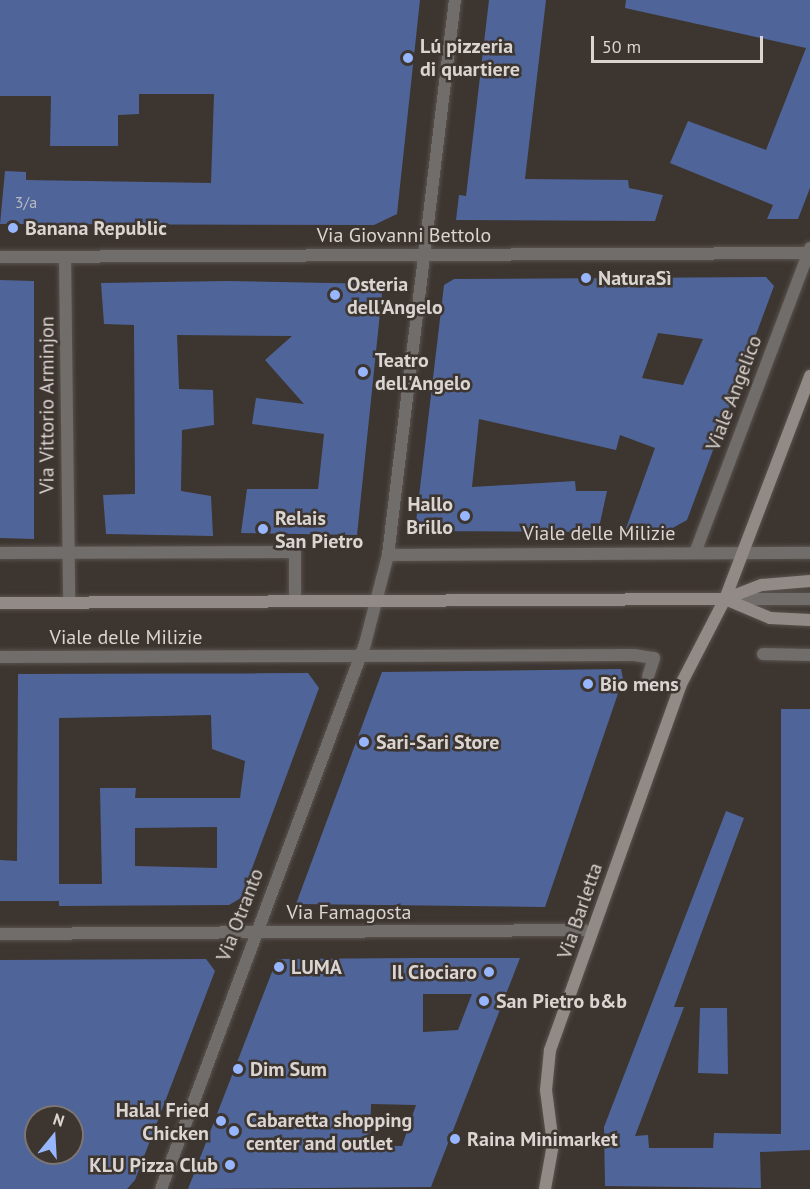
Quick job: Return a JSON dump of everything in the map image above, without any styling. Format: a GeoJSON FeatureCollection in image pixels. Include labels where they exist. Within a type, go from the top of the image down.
{"type":"FeatureCollection","features":[{"type":"Feature","properties":{"kind":"street"},"geometry":{"type":"LineString","coordinates":[[359,657],[388,555],[455,0]]}},
{"type":"Feature","properties":{"kind":"street","name":"Via Giovanni Bettolo"},"geometry":{"type":"LineString","coordinates":[[0,257],[809,251]]}},
{"type":"Feature","properties":{"kind":"street","name":"Viale Angelico"},"geometry":{"type":"LineString","coordinates":[[695,553],[809,251]]}},
{"type":"Feature","properties":{"kind":"street","name":"Via Vittorio Arminjon"},"geometry":{"type":"LineString","coordinates":[[65,257],[69,602]]}},
{"type":"Feature","properties":{"kind":"street"},"geometry":{"type":"LineString","coordinates":[[743,553],[810,376]]}},
{"type":"Feature","properties":{"kind":"street"},"geometry":{"type":"LineString","coordinates":[[0,554],[295,552],[295,601]]}},
{"type":"Feature","properties":{"kind":"street","name":"Via Barletta"},"geometry":{"type":"LineString","coordinates":[[545,1189],[553,1144],[546,1072],[550,1050],[680,686],[725,599],[743,553]]}},
{"type":"Feature","properties":{"kind":"street","name":"Viale delle Milizie"},"geometry":{"type":"LineString","coordinates":[[388,555],[810,553]]}},
{"type":"Feature","properties":{"kind":"street","name":"Viale delle Milizie"},"geometry":{"type":"LineString","coordinates":[[725,599],[762,585],[810,581]]}},
{"type":"Feature","properties":{"kind":"street","name":"Viale delle Milizie"},"geometry":{"type":"LineString","coordinates":[[725,599],[770,618],[810,620]]}},
{"type":"Feature","properties":{"kind":"street","name":"Viale delle Milizie"},"geometry":{"type":"LineString","coordinates":[[0,603],[725,599],[773,601],[810,599]]}},
{"type":"Feature","properties":{"kind":"street"},"geometry":{"type":"LineString","coordinates":[[763,654],[810,655]]}},
{"type":"Feature","properties":{"kind":"street","name":"Viale delle Milizie"},"geometry":{"type":"LineString","coordinates":[[0,657],[654,658],[648,676]]}},
{"type":"Feature","properties":{"kind":"street","name":"Via Otranto"},"geometry":{"type":"LineString","coordinates":[[161,1189],[254,932],[359,657]]}},
{"type":"Feature","properties":{"kind":"street","name":"Via Barletta"},"geometry":{"type":"LineString","coordinates":[[553,931],[584,930]]}},
{"type":"Feature","properties":{"kind":"street","name":"Via Famagosta"},"geometry":{"type":"LineString","coordinates":[[0,934],[553,931]]}},
{"type":"Feature","properties":{"kind":"building"},"geometry":{"type":"Polygon","coordinates":[[[0,0],[420,0],[397,214],[374,225],[0,224],[5,171],[26,172],[26,180],[211,183],[214,94],[139,94],[139,114],[118,115],[118,146],[50,146],[51,96],[0,96],[0,0]]]}},
{"type":"Feature","properties":{"kind":"building"},"geometry":{"type":"Polygon","coordinates":[[[489,0],[546,0],[525,179],[628,180],[629,188],[663,195],[655,221],[456,220],[459,195],[466,196],[489,0]]]}},
{"type":"Feature","properties":{"kind":"building"},"geometry":{"type":"Polygon","coordinates":[[[626,0],[810,0],[810,188],[798,219],[767,219],[773,205],[670,163],[688,121],[766,150],[806,48],[625,8],[626,0]]]}},
{"type":"Feature","properties":{"kind":"building"},"geometry":{"type":"Polygon","coordinates":[[[766,277],[774,286],[687,520],[669,530],[625,531],[655,448],[620,435],[616,450],[479,419],[472,487],[575,481],[576,491],[607,491],[598,532],[421,531],[416,522],[444,285],[454,279],[766,277]],[[658,333],[642,378],[683,385],[703,339],[658,333]]]}},
{"type":"Feature","properties":{"kind":"building"},"geometry":{"type":"Polygon","coordinates":[[[0,280],[34,281],[34,539],[0,538],[0,280]]]}},
{"type":"Feature","properties":{"kind":"building"},"geometry":{"type":"Polygon","coordinates":[[[226,281],[383,284],[357,535],[241,533],[247,489],[318,489],[324,434],[252,424],[256,398],[304,404],[265,360],[292,336],[177,335],[179,389],[213,390],[214,425],[182,430],[181,491],[211,496],[213,536],[106,534],[103,495],[135,494],[134,325],[104,324],[101,283],[226,281]]]}},
{"type":"Feature","properties":{"kind":"building"},"geometry":{"type":"Polygon","coordinates":[[[621,669],[623,679],[545,907],[296,904],[382,672],[621,669]]]}},
{"type":"Feature","properties":{"kind":"building"},"geometry":{"type":"Polygon","coordinates":[[[308,673],[319,688],[241,898],[229,905],[59,906],[59,901],[0,901],[0,860],[17,861],[18,674],[308,673]],[[211,715],[59,718],[59,884],[102,884],[100,788],[136,788],[135,798],[240,798],[245,761],[212,749],[211,715]],[[217,827],[135,828],[135,866],[217,868],[217,827]]]}},
{"type":"Feature","properties":{"kind":"building"},"geometry":{"type":"Polygon","coordinates":[[[781,709],[810,709],[810,1150],[760,1152],[761,1188],[605,1186],[604,1127],[726,811],[744,818],[674,1007],[684,1007],[635,1136],[648,1135],[649,1148],[713,1148],[714,1133],[781,1134],[781,709]]]}},
{"type":"Feature","properties":{"kind":"building"},"geometry":{"type":"Polygon","coordinates":[[[520,958],[431,1187],[188,1189],[277,959],[520,958]],[[423,994],[423,1032],[458,1030],[472,994],[423,994]],[[371,1104],[370,1146],[402,1146],[416,1105],[371,1104]]]}},
{"type":"Feature","properties":{"kind":"building"},"geometry":{"type":"Polygon","coordinates":[[[206,959],[215,971],[135,1180],[127,1189],[0,1189],[0,960],[206,959]]]}},
{"type":"Feature","properties":{"kind":"building"},"geometry":{"type":"Polygon","coordinates":[[[700,1008],[727,1008],[728,1074],[698,1073],[700,1008]]]}},
{"type":"Feature","properties":{"kind":"place","name":"Lú pizzeria di quartiere"},"geometry":{"type":"Point","coordinates":[408,58]}},
{"type":"Feature","properties":{"kind":"place","name":"Banana Republic"},"geometry":{"type":"Point","coordinates":[13,228]}},
{"type":"Feature","properties":{"kind":"place","name":"NaturaSì"},"geometry":{"type":"Point","coordinates":[586,278]}},
{"type":"Feature","properties":{"kind":"place","name":"Osteria dell'Angelo"},"geometry":{"type":"Point","coordinates":[335,295]}},
{"type":"Feature","properties":{"kind":"place","name":"Teatro dell'Angelo"},"geometry":{"type":"Point","coordinates":[363,372]}},
{"type":"Feature","properties":{"kind":"place","name":"Hallo Brillo"},"geometry":{"type":"Point","coordinates":[465,516]}},
{"type":"Feature","properties":{"kind":"place","name":"Relais San Pietro"},"geometry":{"type":"Point","coordinates":[263,529]}},
{"type":"Feature","properties":{"kind":"place","name":"Bio mens"},"geometry":{"type":"Point","coordinates":[588,684]}},
{"type":"Feature","properties":{"kind":"place","name":"Sari-Sari Store"},"geometry":{"type":"Point","coordinates":[364,742]}},
{"type":"Feature","properties":{"kind":"place","name":"LUMA"},"geometry":{"type":"Point","coordinates":[279,967]}},
{"type":"Feature","properties":{"kind":"place","name":"Il Ciociaro"},"geometry":{"type":"Point","coordinates":[489,972]}},
{"type":"Feature","properties":{"kind":"place","name":"San Pietro b&b"},"geometry":{"type":"Point","coordinates":[484,1001]}},
{"type":"Feature","properties":{"kind":"place","name":"Dim Sum"},"geometry":{"type":"Point","coordinates":[238,1069]}},
{"type":"Feature","properties":{"kind":"place","name":"Halal Fried Chicken"},"geometry":{"type":"Point","coordinates":[221,1121]}},
{"type":"Feature","properties":{"kind":"place","name":"Cabaretta shopping center and outlet"},"geometry":{"type":"Point","coordinates":[234,1131]}},
{"type":"Feature","properties":{"kind":"place","name":"Raina Minimarket"},"geometry":{"type":"Point","coordinates":[455,1139]}},
{"type":"Feature","properties":{"kind":"place","name":"KLU Pizza Club"},"geometry":{"type":"Point","coordinates":[230,1165]}}]}
